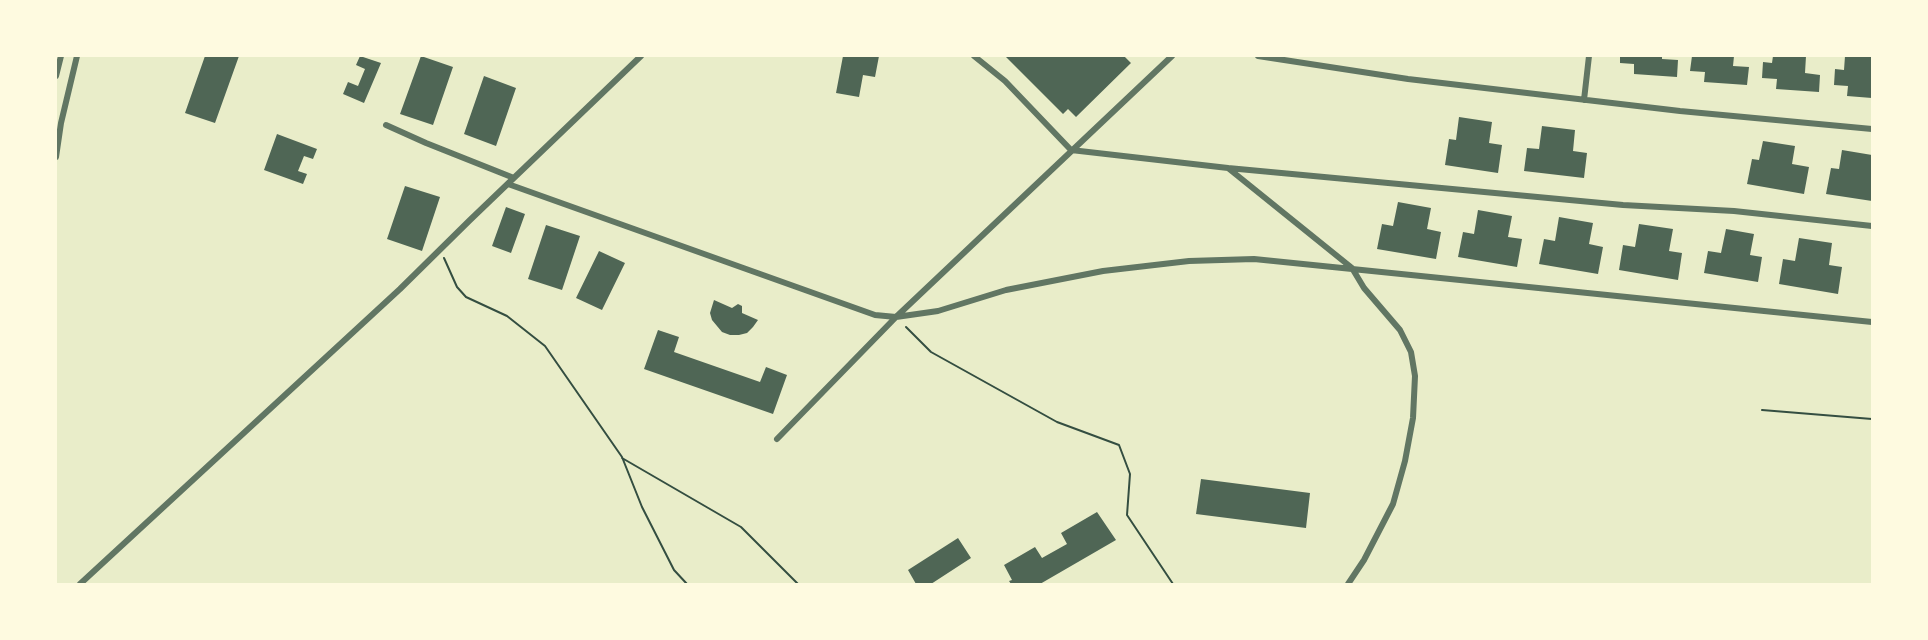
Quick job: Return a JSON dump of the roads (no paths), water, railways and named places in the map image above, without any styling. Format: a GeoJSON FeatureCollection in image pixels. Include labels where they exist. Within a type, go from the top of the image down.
{"type":"FeatureCollection","features":[{"type":"Feature","properties":{"kind":"street"},"geometry":{"type":"LineString","coordinates":[[56,76],[61,56]]}},
{"type":"Feature","properties":{"kind":"street"},"geometry":{"type":"LineString","coordinates":[[56,157],[61,123],[77,56]]}},
{"type":"Feature","properties":{"kind":"street"},"geometry":{"type":"LineString","coordinates":[[80,585],[400,289],[641,56]]}},
{"type":"Feature","properties":{"kind":"street"},"geometry":{"type":"LineString","coordinates":[[974,56],[1005,81],[1071,150],[1228,168],[1872,226]]}},
{"type":"Feature","properties":{"kind":"street"},"geometry":{"type":"LineString","coordinates":[[777,439],[896,317],[1172,56]]}},
{"type":"Feature","properties":{"kind":"street"},"geometry":{"type":"LineString","coordinates":[[1257,56],[1408,79],[1584,100],[1872,129]]}},
{"type":"Feature","properties":{"kind":"street"},"geometry":{"type":"LineString","coordinates":[[1584,100],[1590,56]]}},
{"type":"Feature","properties":{"kind":"street"},"geometry":{"type":"LineString","coordinates":[[386,125],[514,178]]}},
{"type":"Feature","properties":{"kind":"street"},"geometry":{"type":"LineString","coordinates":[[1228,168],[1352,268],[1364,288],[1400,330],[1411,352],[1415,376],[1413,418],[1405,461],[1393,504],[1364,560],[1348,585]]}},
{"type":"Feature","properties":{"kind":"street"},"geometry":{"type":"LineString","coordinates":[[508,184],[875,315],[896,317],[938,311],[1006,290],[1103,271],[1189,261],[1254,260],[1352,268],[1872,322]]}}]}
